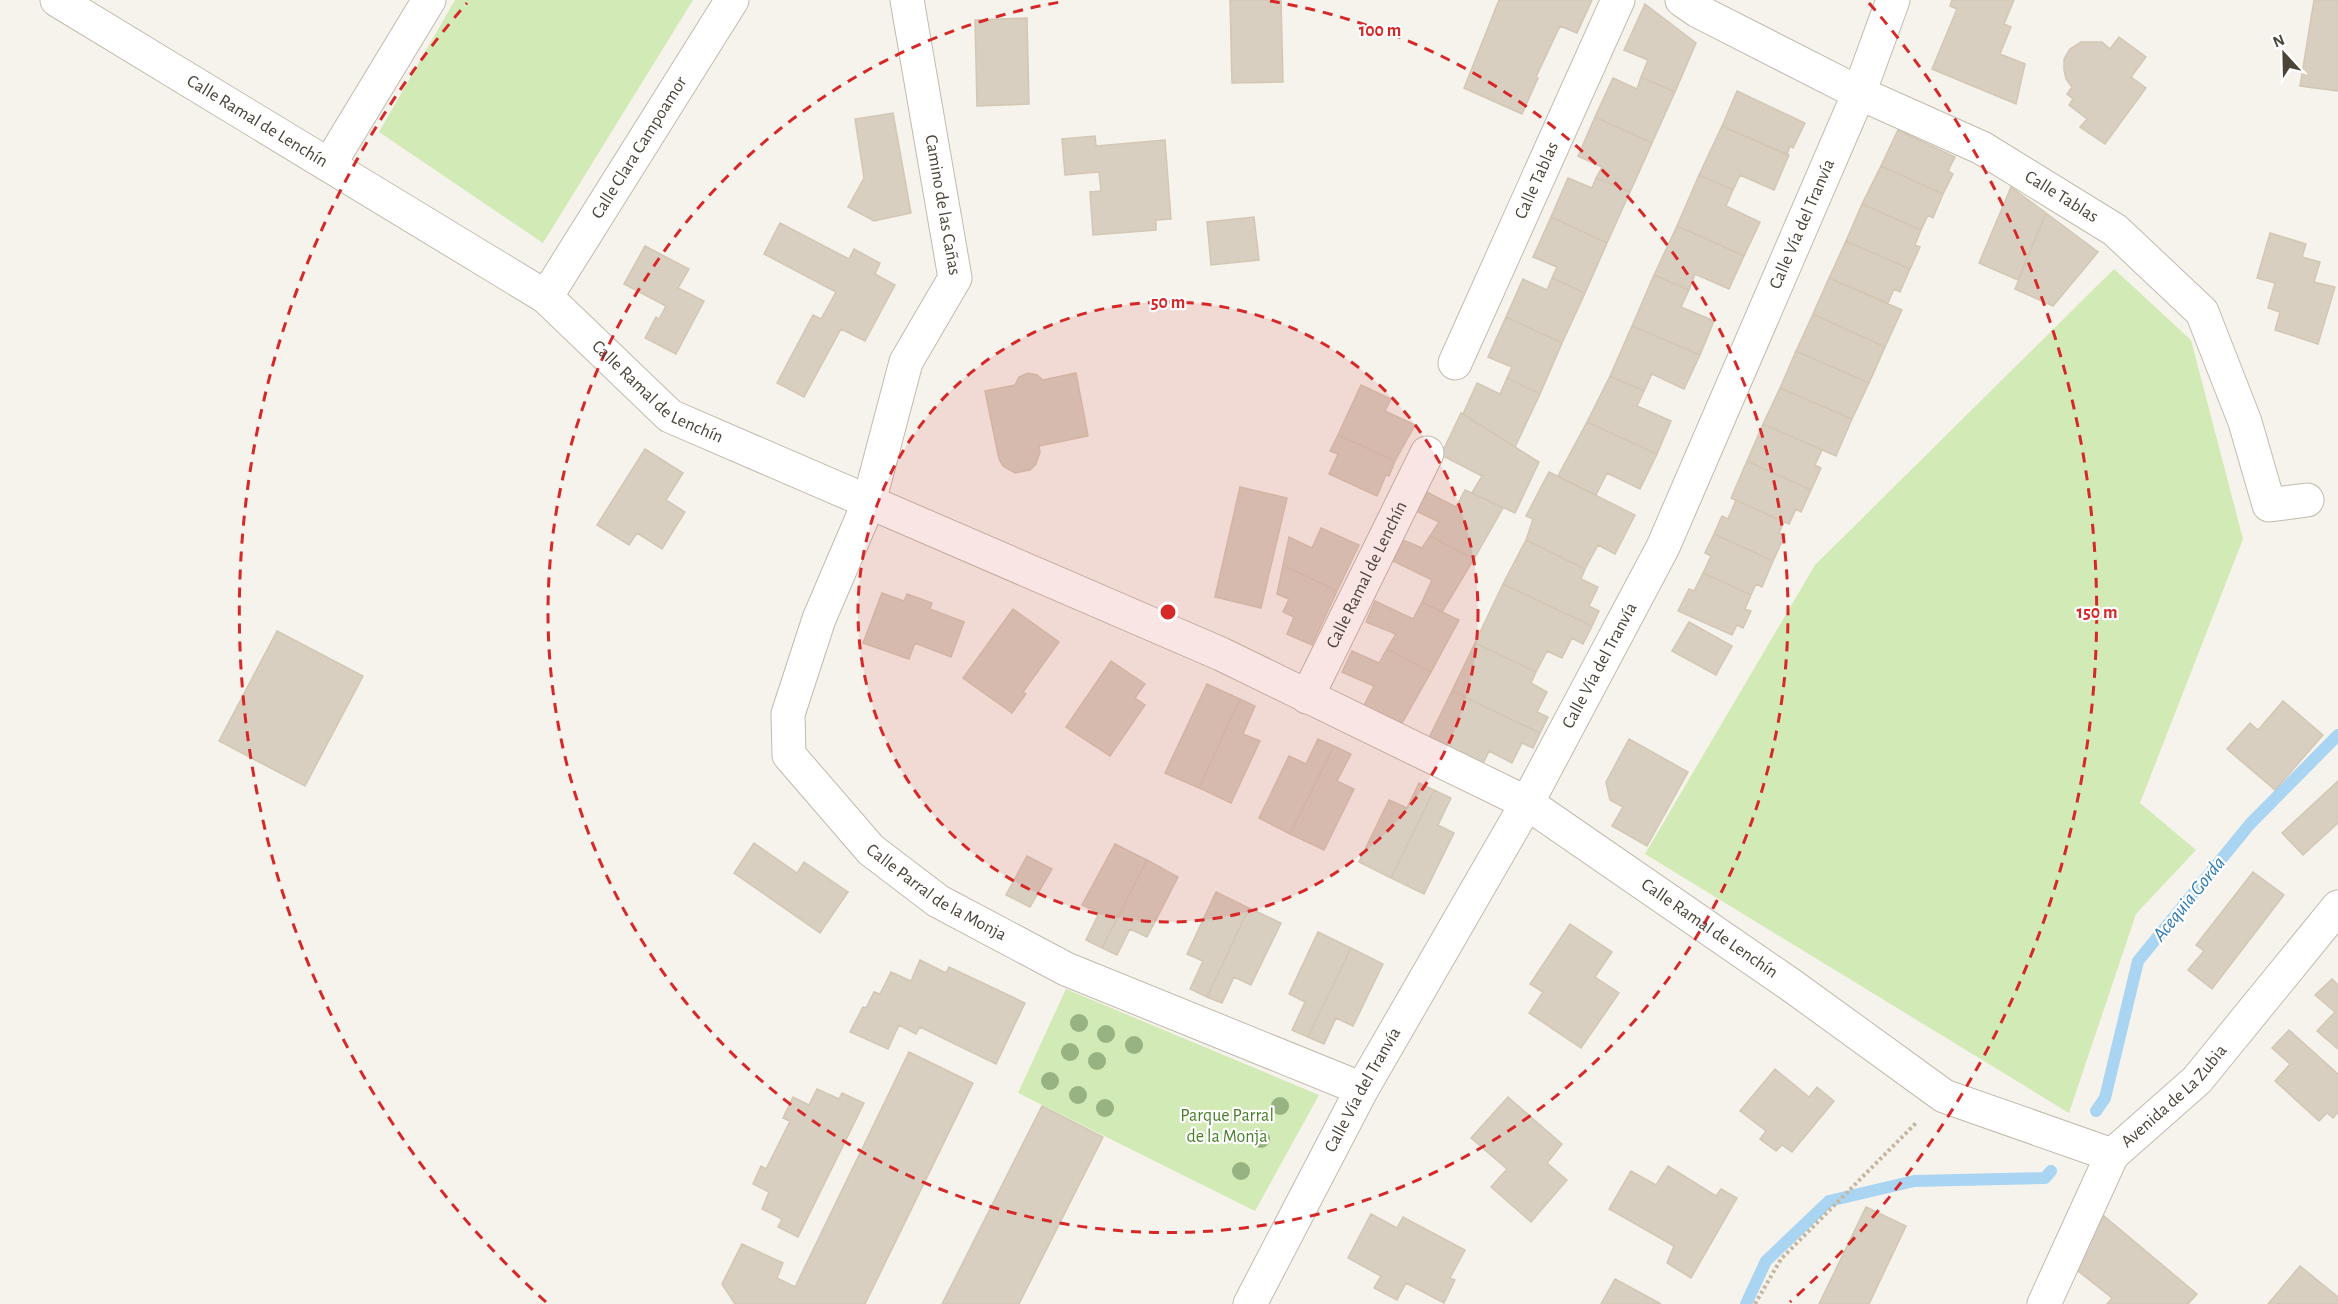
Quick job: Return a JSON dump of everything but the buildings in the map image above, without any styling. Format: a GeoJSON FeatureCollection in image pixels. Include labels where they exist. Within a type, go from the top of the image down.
{"type":"FeatureCollection","features":[{"type":"Feature","properties":{"kind":"street","name":"Calle Ramal de Lenchín"},"geometry":{"type":"LineString","coordinates":[[57,0],[546,297],[670,416],[1221,654],[1527,803],[1791,985],[1944,1096],[2112,1155]]}},
{"type":"Feature","properties":{"kind":"street"},"geometry":{"type":"LineString","coordinates":[[329,165],[429,0]]}},
{"type":"Feature","properties":{"kind":"street","name":"Calle Clara Campoamor"},"geometry":{"type":"LineString","coordinates":[[546,297],[732,0]]}},
{"type":"Feature","properties":{"kind":"street","name":"Camino de las Cañas"},"geometry":{"type":"LineString","coordinates":[[869,502],[906,362],[955,278],[907,0]]}},
{"type":"Feature","properties":{"kind":"street","name":"Calle Tablas"},"geometry":{"type":"LineString","coordinates":[[1455,363],[1618,0]]}},
{"type":"Feature","properties":{"kind":"street","name":"Calle Tablas"},"geometry":{"type":"LineString","coordinates":[[1682,0],[1698,11],[1859,93],[1982,148],[2115,230],[2202,312],[2245,422],[2269,505],[2307,500]]}},
{"type":"Feature","properties":{"kind":"street","name":"Calle Vía del Tranvía"},"geometry":{"type":"LineString","coordinates":[[1250,1304],[1362,1089],[1527,803],[1663,548],[1859,93],[1893,0]]}},
{"type":"Feature","properties":{"kind":"street","name":"Calle Ramal de Lenchín"},"geometry":{"type":"LineString","coordinates":[[1307,697],[1427,453]]}},
{"type":"Feature","properties":{"kind":"street","name":"Calle Parral de la Monja"},"geometry":{"type":"LineString","coordinates":[[869,502],[819,619],[788,714],[789,755],[870,850],[938,901],[1066,969],[1362,1089]]}},
{"type":"Feature","properties":{"kind":"street","name":"Avenida de La Zubia"},"geometry":{"type":"LineString","coordinates":[[2044,1304],[2112,1155],[2197,1080],[2338,907]]}},
{"type":"Feature","properties":{"kind":"path"},"geometry":{"type":"LineString","coordinates":[[1755,1304],[1780,1259],[1944,1096]]}},
{"type":"Feature","properties":{"kind":"green space"},"geometry":{"type":"Polygon","coordinates":[[[455,0],[693,0],[543,243],[379,132],[455,0]]]}},
{"type":"Feature","properties":{"kind":"green space"},"geometry":{"type":"Polygon","coordinates":[[[2114,269],[2191,340],[2243,539],[2140,803],[2196,850],[2136,914],[2069,1113],[1645,854],[1815,565],[2114,269]]]}},
{"type":"Feature","properties":{"kind":"green space","name":"Parque Parral de la Monja"},"geometry":{"type":"Polygon","coordinates":[[[1066,989],[1319,1095],[1255,1211],[1018,1093],[1066,989]]]}},
{"type":"Feature","properties":{"kind":"waterway","name":"Acequia Gorda"},"geometry":{"type":"LineString","coordinates":[[2096,1111],[2105,1098],[2138,961],[2250,824],[2338,735]]}},
{"type":"Feature","properties":{"kind":"waterway","name":"Acequia Gorda"},"geometry":{"type":"LineString","coordinates":[[1746,1304],[1766,1261],[1829,1201],[1914,1181],[2045,1178],[2051,1171]]}}]}
